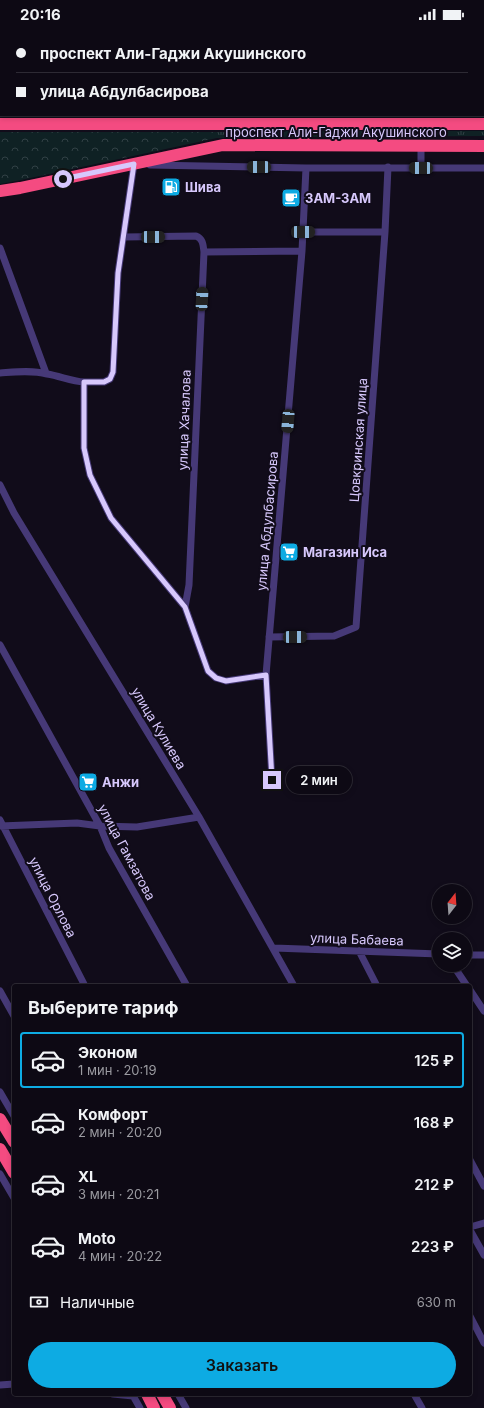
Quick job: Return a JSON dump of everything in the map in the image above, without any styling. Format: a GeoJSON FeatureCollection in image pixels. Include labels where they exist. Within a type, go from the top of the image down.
{"type":"FeatureCollection","features":[{"type":"Feature","properties":{"kind":"highway","name":"проспект Али-Гаджи Акушинского"},"geometry":{"type":"LineString","coordinates":[[0,124],[168,119],[301,124],[484,124]]}},
{"type":"Feature","properties":{"kind":"highway"},"geometry":{"type":"LineString","coordinates":[[301,124],[306,135],[301,145]]}},
{"type":"Feature","properties":{"kind":"highway","name":"проспект Али-Гаджи Акушинского"},"geometry":{"type":"LineString","coordinates":[[0,191],[223,145],[484,146]]}},
{"type":"Feature","properties":{"kind":"highway"},"geometry":{"type":"LineString","coordinates":[[0,1119],[12,1139]]}},
{"type":"Feature","properties":{"kind":"highway"},"geometry":{"type":"LineString","coordinates":[[0,1149],[12,1170]]}},
{"type":"Feature","properties":{"kind":"highway"},"geometry":{"type":"LineString","coordinates":[[148,1396],[154,1408]]}},
{"type":"Feature","properties":{"kind":"highway"},"geometry":{"type":"LineString","coordinates":[[163,1396],[170,1408]]}},
{"type":"Feature","properties":{"kind":"street"},"geometry":{"type":"LineString","coordinates":[[421,168],[422,145]]}},
{"type":"Feature","properties":{"kind":"street"},"geometry":{"type":"LineString","coordinates":[[0,373],[46,373],[74,381],[84,382],[104,382],[110,379],[113,372],[118,273],[134,164],[306,168],[484,168]]}},
{"type":"Feature","properties":{"kind":"street","name":"Цовкринская улица"},"geometry":{"type":"LineString","coordinates":[[269,638],[334,636],[356,627],[385,232],[388,167]]}},
{"type":"Feature","properties":{"kind":"street","name":"улица Абдулбасирова"},"geometry":{"type":"LineString","coordinates":[[272,780],[266,675],[302,251],[306,168]]}},
{"type":"Feature","properties":{"kind":"street"},"geometry":{"type":"LineString","coordinates":[[303,232],[385,232]]}},
{"type":"Feature","properties":{"kind":"street","name":"улица Хачалова"},"geometry":{"type":"LineString","coordinates":[[124,237],[196,236],[203,242],[204,252],[189,585],[185,607]]}},
{"type":"Feature","properties":{"kind":"street"},"geometry":{"type":"LineString","coordinates":[[0,248],[46,373]]}},
{"type":"Feature","properties":{"kind":"street"},"geometry":{"type":"LineString","coordinates":[[204,252],[302,251]]}},
{"type":"Feature","properties":{"kind":"street"},"geometry":{"type":"LineString","coordinates":[[84,382],[84,448],[90,475],[111,518],[185,607],[208,671],[216,678],[226,681],[266,675]]}},
{"type":"Feature","properties":{"kind":"street","name":"улица Кулиева"},"geometry":{"type":"LineString","coordinates":[[0,485],[14,513],[199,817],[293,984]]}},
{"type":"Feature","properties":{"kind":"street","name":"улица Гамзатова"},"geometry":{"type":"LineString","coordinates":[[0,645],[100,826],[109,848],[186,984]]}},
{"type":"Feature","properties":{"kind":"street"},"geometry":{"type":"LineString","coordinates":[[1,824],[77,823],[137,828],[199,817]]}},
{"type":"Feature","properties":{"kind":"street","name":"улица Орлова"},"geometry":{"type":"LineString","coordinates":[[1,824],[84,984]]}},
{"type":"Feature","properties":{"kind":"street","name":"улица Бабаева"},"geometry":{"type":"LineString","coordinates":[[274,948],[432,954]]}},
{"type":"Feature","properties":{"kind":"street"},"geometry":{"type":"LineString","coordinates":[[359,951],[376,984]]}},
{"type":"Feature","properties":{"kind":"street"},"geometry":{"type":"LineString","coordinates":[[472,955],[484,955]]}},
{"type":"Feature","properties":{"kind":"street"},"geometry":{"type":"LineString","coordinates":[[459,972],[467,984]]}},
{"type":"Feature","properties":{"kind":"street"},"geometry":{"type":"LineString","coordinates":[[0,991],[12,1012]]}},
{"type":"Feature","properties":{"kind":"street"},"geometry":{"type":"LineString","coordinates":[[472,993],[484,1011]]}},
{"type":"Feature","properties":{"kind":"street"},"geometry":{"type":"LineString","coordinates":[[0,1092],[12,1113]]}},
{"type":"Feature","properties":{"kind":"street"},"geometry":{"type":"LineString","coordinates":[[472,1164],[484,1186]]}},
{"type":"Feature","properties":{"kind":"street"},"geometry":{"type":"LineString","coordinates":[[0,1174],[12,1195]]}},
{"type":"Feature","properties":{"kind":"street"},"geometry":{"type":"LineString","coordinates":[[472,1228],[484,1223]]}},
{"type":"Feature","properties":{"kind":"street"},"geometry":{"type":"LineString","coordinates":[[472,1233],[484,1255]]}},
{"type":"Feature","properties":{"kind":"street"},"geometry":{"type":"LineString","coordinates":[[472,1320],[484,1343]]}},
{"type":"Feature","properties":{"kind":"street"},"geometry":{"type":"LineString","coordinates":[[0,1386],[12,1384]]}},
{"type":"Feature","properties":{"kind":"street"},"geometry":{"type":"LineString","coordinates":[[133,1396],[140,1408]]}},
{"type":"Feature","properties":{"kind":"street"},"geometry":{"type":"LineString","coordinates":[[180,1396],[186,1408]]}},
{"type":"Feature","properties":{"kind":"street"},"geometry":{"type":"LineString","coordinates":[[415,1396],[422,1408]]}},
{"type":"Feature","properties":{"kind":"green space"},"geometry":{"type":"Polygon","coordinates":[[[301,131],[302,137],[217,138],[217,132],[301,131]]]}},
{"type":"Feature","properties":{"kind":"green space"},"geometry":{"type":"Polygon","coordinates":[[[310,131],[484,131],[484,136],[310,137],[310,131]]]}},
{"type":"Feature","properties":{"kind":"green space"},"geometry":{"type":"Polygon","coordinates":[[[0,132],[217,132],[217,138],[0,184],[0,132]]]}},
{"type":"Feature","properties":{"kind":"place","name":"Шива"},"geometry":{"type":"Point","coordinates":[171,187]}},
{"type":"Feature","properties":{"kind":"place","name":"ЗАМ-ЗАМ"},"geometry":{"type":"Point","coordinates":[291,198]}},
{"type":"Feature","properties":{"kind":"place","name":"Магазин Иса"},"geometry":{"type":"Point","coordinates":[289,552]}},
{"type":"Feature","properties":{"kind":"place","name":"Анжи"},"geometry":{"type":"Point","coordinates":[88,782]}},
{"type":"Feature","properties":{"kind":"route"},"geometry":{"type":"LineString","coordinates":[[63,179],[134,164],[118,273],[113,372],[110,379],[104,382],[84,382],[84,448],[90,475],[111,518],[185,607],[208,671],[216,678],[226,681],[266,675],[272,780]]}}]}
